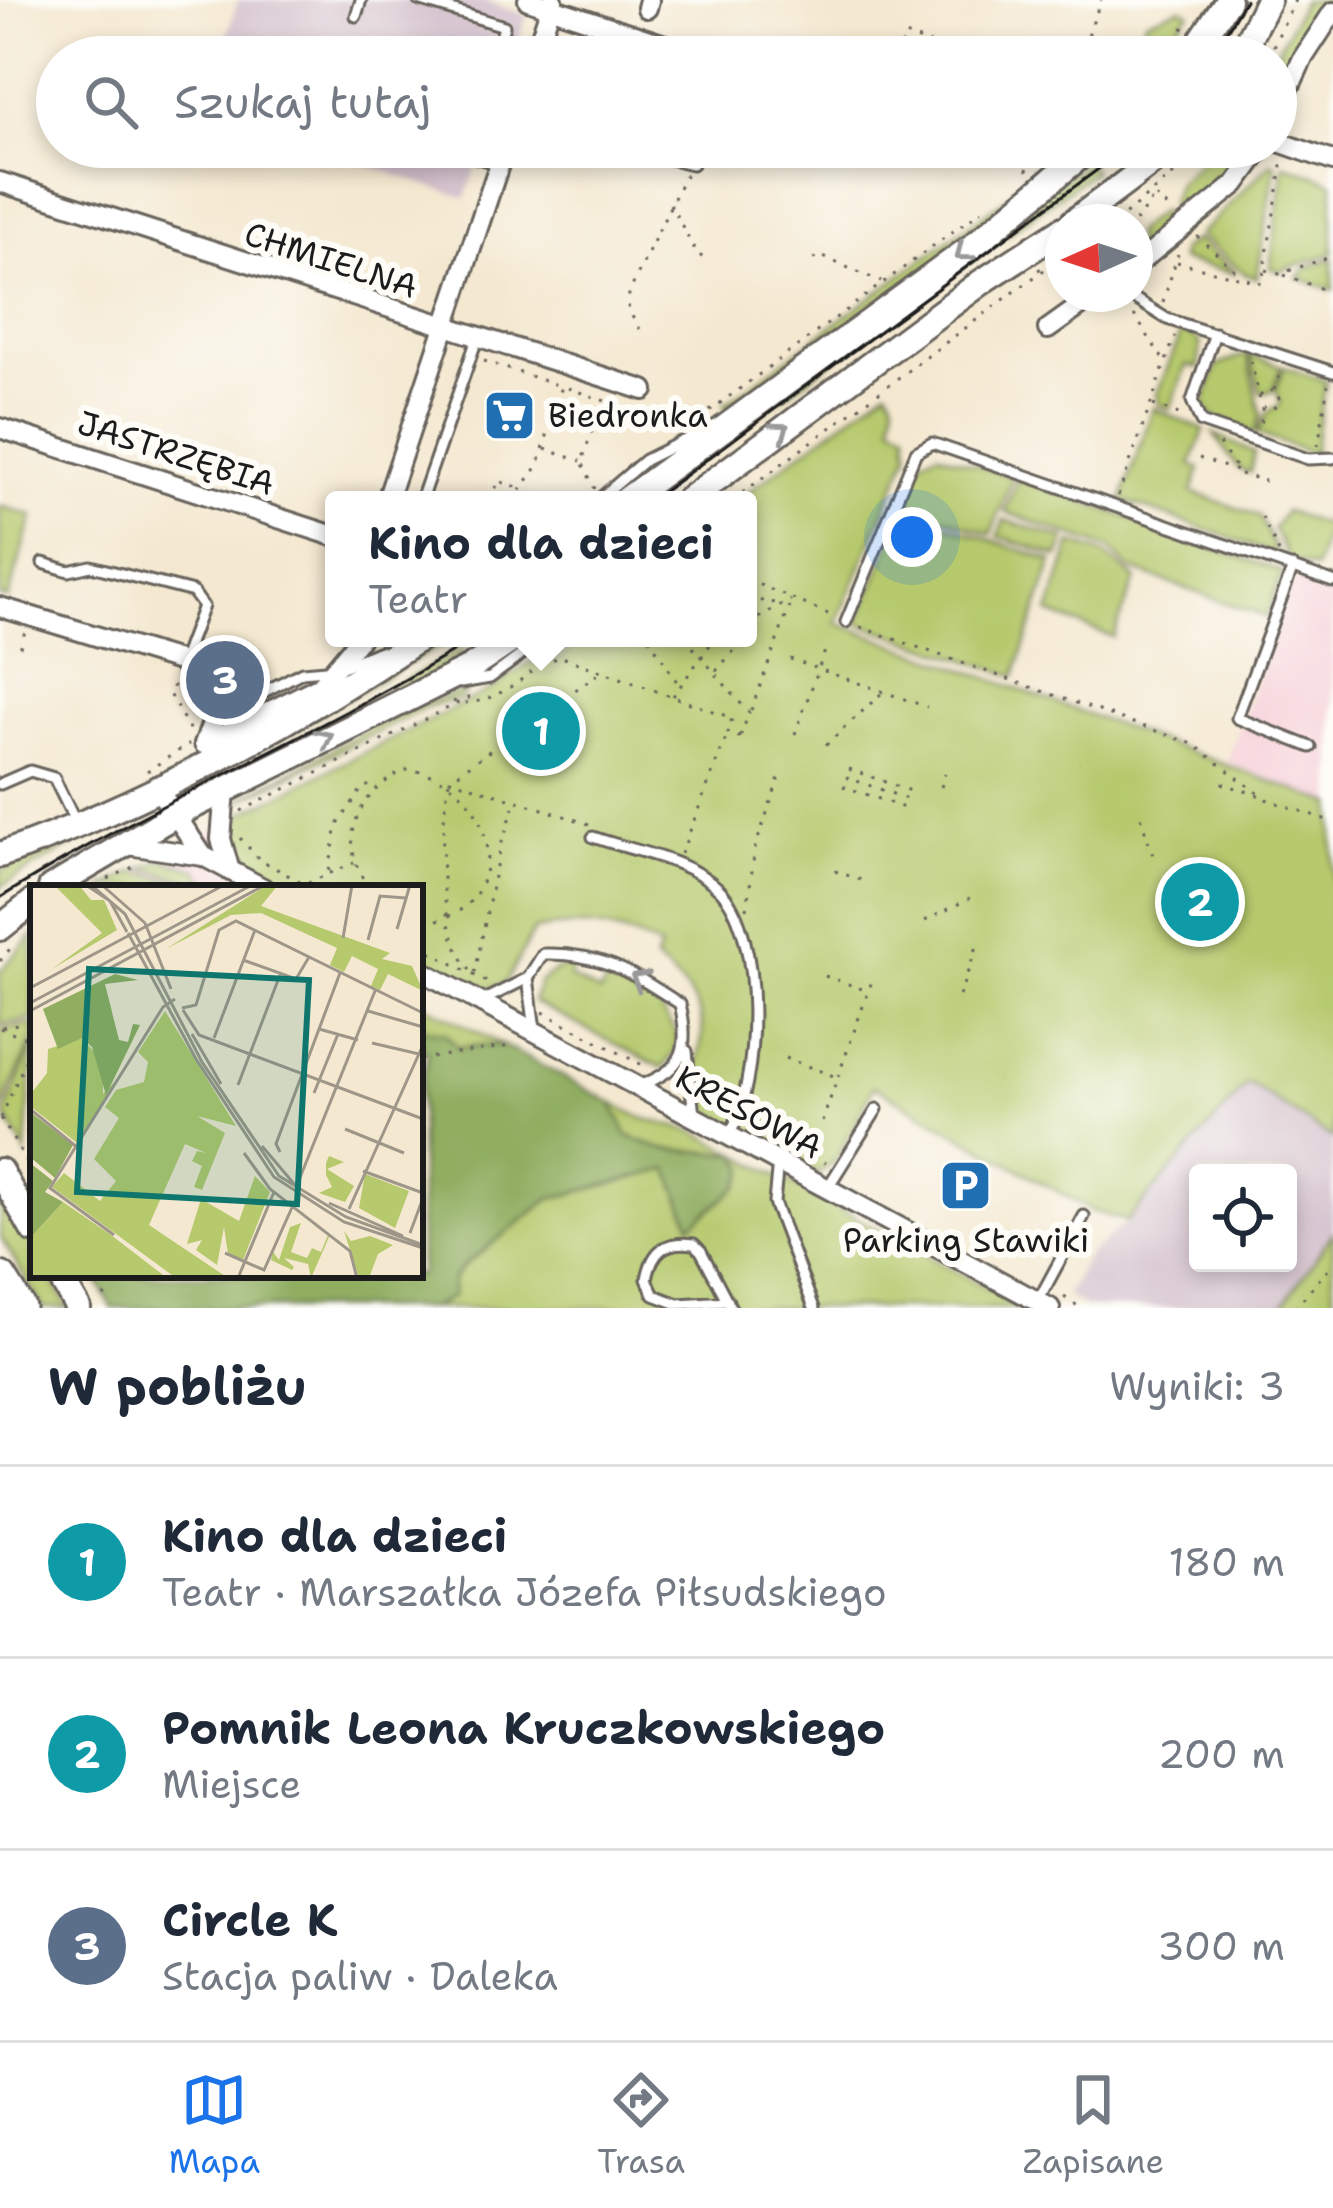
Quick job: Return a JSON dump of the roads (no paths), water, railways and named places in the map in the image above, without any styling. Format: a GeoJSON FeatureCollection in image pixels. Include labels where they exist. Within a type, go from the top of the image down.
{"type":"FeatureCollection","features":[{"type":"Feature","properties":{"kind":"highway"},"geometry":{"type":"LineString","coordinates":[[0,1279],[18,1308]]}},
{"type":"Feature","properties":{"kind":"main road"},"geometry":{"type":"LineString","coordinates":[[1204,36],[1228,0]]}},
{"type":"Feature","properties":{"kind":"main road"},"geometry":{"type":"LineString","coordinates":[[1250,36],[1268,0]]}},
{"type":"Feature","properties":{"kind":"main road"},"geometry":{"type":"LineString","coordinates":[[639,491],[973,246],[1066,168]]}},
{"type":"Feature","properties":{"kind":"main road"},"geometry":{"type":"LineString","coordinates":[[1097,204],[1145,168]]}},
{"type":"Feature","properties":{"kind":"main road"},"geometry":{"type":"LineString","coordinates":[[700,491],[983,281],[1045,241]]}},
{"type":"Feature","properties":{"kind":"main road"},"geometry":{"type":"LineString","coordinates":[[0,855],[77,826],[146,782],[190,769],[330,698],[403,647]]}},
{"type":"Feature","properties":{"kind":"main road"},"geometry":{"type":"LineString","coordinates":[[74,880],[121,844],[173,816],[231,798],[498,647]]}},
{"type":"Feature","properties":{"kind":"main road"},"geometry":{"type":"LineString","coordinates":[[7,930],[30,905]]}},
{"type":"Feature","properties":{"kind":"main road"},"geometry":{"type":"LineString","coordinates":[[0,1172],[30,1225]]}},
{"type":"Feature","properties":{"kind":"main road"},"geometry":{"type":"LineString","coordinates":[[61,1278],[77,1308]]}},
{"type":"Feature","properties":{"kind":"street"},"geometry":{"type":"LineString","coordinates":[[528,0],[642,36]]}},
{"type":"Feature","properties":{"kind":"street"},"geometry":{"type":"LineString","coordinates":[[541,36],[552,4]]}},
{"type":"Feature","properties":{"kind":"street"},"geometry":{"type":"LineString","coordinates":[[1297,79],[1331,19]]}},
{"type":"Feature","properties":{"kind":"street"},"geometry":{"type":"LineString","coordinates":[[1297,148],[1333,161]]}},
{"type":"Feature","properties":{"kind":"street"},"geometry":{"type":"LineString","coordinates":[[391,491],[498,168]]}},
{"type":"Feature","properties":{"kind":"street"},"geometry":{"type":"LineString","coordinates":[[1153,251],[1236,184],[1248,168]]}},
{"type":"Feature","properties":{"kind":"street","name":"CHMIELNA"},"geometry":{"type":"LineString","coordinates":[[0,182],[447,329],[475,345],[644,390]]}},
{"type":"Feature","properties":{"kind":"street"},"geometry":{"type":"LineString","coordinates":[[1048,329],[1072,312]]}},
{"type":"Feature","properties":{"kind":"street","name":"JASTRZĘBIA"},"geometry":{"type":"LineString","coordinates":[[0,428],[325,533]]}},
{"type":"Feature","properties":{"kind":"street"},"geometry":{"type":"LineString","coordinates":[[0,608],[182,662],[210,730]]}},
{"type":"Feature","properties":{"kind":"street"},"geometry":{"type":"LineString","coordinates":[[190,769],[210,730],[320,686],[353,647]]}},
{"type":"Feature","properties":{"kind":"street"},"geometry":{"type":"LineString","coordinates":[[146,782],[203,856],[228,876],[254,885]]}},
{"type":"Feature","properties":{"kind":"street"},"geometry":{"type":"LineString","coordinates":[[228,876],[221,839],[231,798]]}},
{"type":"Feature","properties":{"kind":"street"},"geometry":{"type":"LineString","coordinates":[[121,844],[203,856]]}},
{"type":"Feature","properties":{"kind":"street","name":"KRESOWA"},"geometry":{"type":"LineString","coordinates":[[423,972],[1044,1305]]}},
{"type":"Feature","properties":{"kind":"lane"},"geometry":{"type":"LineString","coordinates":[[356,16],[362,0]]}},
{"type":"Feature","properties":{"kind":"lane"},"geometry":{"type":"LineString","coordinates":[[418,0],[505,26],[502,36]]}},
{"type":"Feature","properties":{"kind":"lane"},"geometry":{"type":"LineString","coordinates":[[1153,312],[1331,372]]}},
{"type":"Feature","properties":{"kind":"lane"},"geometry":{"type":"LineString","coordinates":[[1215,333],[1192,400],[1203,422],[1314,460],[1333,458]]}},
{"type":"Feature","properties":{"kind":"lane"},"geometry":{"type":"LineString","coordinates":[[425,491],[475,345]]}},
{"type":"Feature","properties":{"kind":"lane"},"geometry":{"type":"LineString","coordinates":[[602,491],[691,435],[740,418]]}},
{"type":"Feature","properties":{"kind":"lane"},"geometry":{"type":"LineString","coordinates":[[846,622],[916,452],[932,443],[1333,582]]}},
{"type":"Feature","properties":{"kind":"lane"},"geometry":{"type":"LineString","coordinates":[[44,563],[69,571],[91,566],[193,592],[203,606],[182,662]]}},
{"type":"Feature","properties":{"kind":"lane"},"geometry":{"type":"LineString","coordinates":[[1289,565],[1238,718],[1311,747]]}},
{"type":"Feature","properties":{"kind":"lane"},"geometry":{"type":"LineString","coordinates":[[210,730],[302,672],[337,669],[393,647]]}},
{"type":"Feature","properties":{"kind":"lane"},"geometry":{"type":"LineString","coordinates":[[426,689],[490,678],[532,647]]}},
{"type":"Feature","properties":{"kind":"lane"},"geometry":{"type":"LineString","coordinates":[[0,784],[30,771],[54,778],[77,826]]}},
{"type":"Feature","properties":{"kind":"lane"},"geometry":{"type":"LineString","coordinates":[[592,831],[697,872],[720,890],[740,922],[750,964],[749,1093],[729,1135]]}},
{"type":"Feature","properties":{"kind":"lane"},"geometry":{"type":"LineString","coordinates":[[482,1001],[527,978],[543,954],[582,953],[634,974],[680,1004],[694,1116]]}},
{"type":"Feature","properties":{"kind":"lane"},"geometry":{"type":"LineString","coordinates":[[527,978],[536,1033]]}},
{"type":"Feature","properties":{"kind":"lane"},"geometry":{"type":"LineString","coordinates":[[636,1086],[665,1076],[686,1051]]}},
{"type":"Feature","properties":{"kind":"lane"},"geometry":{"type":"LineString","coordinates":[[828,1187],[877,1109]]}},
{"type":"Feature","properties":{"kind":"lane"},"geometry":{"type":"LineString","coordinates":[[778,1161],[775,1203],[814,1308]]}},
{"type":"Feature","properties":{"kind":"lane"},"geometry":{"type":"LineString","coordinates":[[1044,1305],[1084,1216]]}},
{"type":"Feature","properties":{"kind":"lane"},"geometry":{"type":"LineString","coordinates":[[667,1244],[694,1244],[729,1304],[678,1304],[654,1294],[647,1280],[656,1252],[667,1244]]}},
{"type":"Feature","properties":{"kind":"tram line"},"geometry":{"type":"LineString","coordinates":[[1224,36],[1245,0]]}},
{"type":"Feature","properties":{"kind":"tram line"},"geometry":{"type":"LineString","coordinates":[[664,491],[1100,168]]}},
{"type":"Feature","properties":{"kind":"tram line"},"geometry":{"type":"LineString","coordinates":[[0,898],[117,830],[460,647]]}},
{"type":"Feature","properties":{"kind":"place","name":"Biedronka"},"geometry":{"type":"Point","coordinates":[509,415]}},
{"type":"Feature","properties":{"kind":"place","name":"Circle K"},"geometry":{"type":"Point","coordinates":[225,680]}},
{"type":"Feature","properties":{"kind":"place","name":"Kino dla dzieci"},"geometry":{"type":"Point","coordinates":[541,731]}},
{"type":"Feature","properties":{"kind":"place","name":"Pomnik Leona Kruczkowskiego"},"geometry":{"type":"Point","coordinates":[1200,902]}},
{"type":"Feature","properties":{"kind":"place","name":"Parking Stawiki"},"geometry":{"type":"Point","coordinates":[966,1186]}}]}
